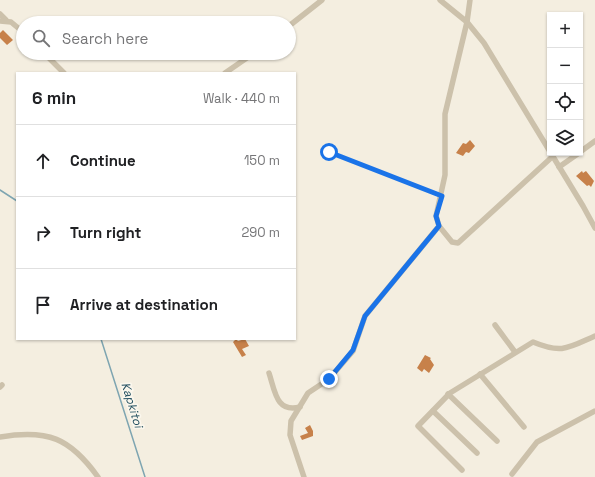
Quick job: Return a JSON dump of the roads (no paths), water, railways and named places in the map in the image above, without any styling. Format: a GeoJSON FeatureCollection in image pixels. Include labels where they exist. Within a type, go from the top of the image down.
{"type":"FeatureCollection","features":[{"type":"Feature","properties":{"kind":"street"},"geometry":{"type":"LineString","coordinates":[[296,20],[322,0]]}},
{"type":"Feature","properties":{"kind":"street"},"geometry":{"type":"LineString","coordinates":[[440,0],[467,22],[490,53],[595,228]]}},
{"type":"Feature","properties":{"kind":"street"},"geometry":{"type":"LineString","coordinates":[[470,0],[467,22],[445,114],[445,175],[442,196],[436,216],[439,226],[452,242],[458,243],[552,157]]}},
{"type":"Feature","properties":{"kind":"street"},"geometry":{"type":"LineString","coordinates":[[0,14],[3,20],[16,28]]}},
{"type":"Feature","properties":{"kind":"street"},"geometry":{"type":"LineString","coordinates":[[51,60],[63,72]]}},
{"type":"Feature","properties":{"kind":"street"},"geometry":{"type":"LineString","coordinates":[[226,72],[244,60]]}},
{"type":"Feature","properties":{"kind":"street"},"geometry":{"type":"LineString","coordinates":[[583,150],[595,141]]}},
{"type":"Feature","properties":{"kind":"street"},"geometry":{"type":"LineString","coordinates":[[559,167],[575,156]]}},
{"type":"Feature","properties":{"kind":"street"},"geometry":{"type":"LineString","coordinates":[[304,477],[290,435],[291,421],[308,393],[329,379],[353,350],[365,316],[439,226]]}},
{"type":"Feature","properties":{"kind":"street"},"geometry":{"type":"LineString","coordinates":[[495,325],[515,352]]}},
{"type":"Feature","properties":{"kind":"street"},"geometry":{"type":"LineString","coordinates":[[462,470],[418,426],[448,394],[533,342],[544,347],[565,349],[595,336]]}},
{"type":"Feature","properties":{"kind":"street"},"geometry":{"type":"LineString","coordinates":[[269,373],[280,404],[285,408],[291,409],[300,407]]}},
{"type":"Feature","properties":{"kind":"street"},"geometry":{"type":"LineString","coordinates":[[480,374],[524,427]]}},
{"type":"Feature","properties":{"kind":"street"},"geometry":{"type":"LineString","coordinates":[[448,394],[497,441]]}},
{"type":"Feature","properties":{"kind":"street"},"geometry":{"type":"LineString","coordinates":[[433,411],[477,453]]}},
{"type":"Feature","properties":{"kind":"street"},"geometry":{"type":"LineString","coordinates":[[512,474],[537,442],[595,411]]}},
{"type":"Feature","properties":{"kind":"street"},"geometry":{"type":"LineString","coordinates":[[0,437],[14,435],[41,436],[59,439],[72,447],[98,477]]}},
{"type":"Feature","properties":{"kind":"waterway","name":"Kapkitoi"},"geometry":{"type":"LineString","coordinates":[[0,190],[16,200]]}},
{"type":"Feature","properties":{"kind":"waterway","name":"Kapkitoi"},"geometry":{"type":"LineString","coordinates":[[101,340],[145,477]]}}]}
